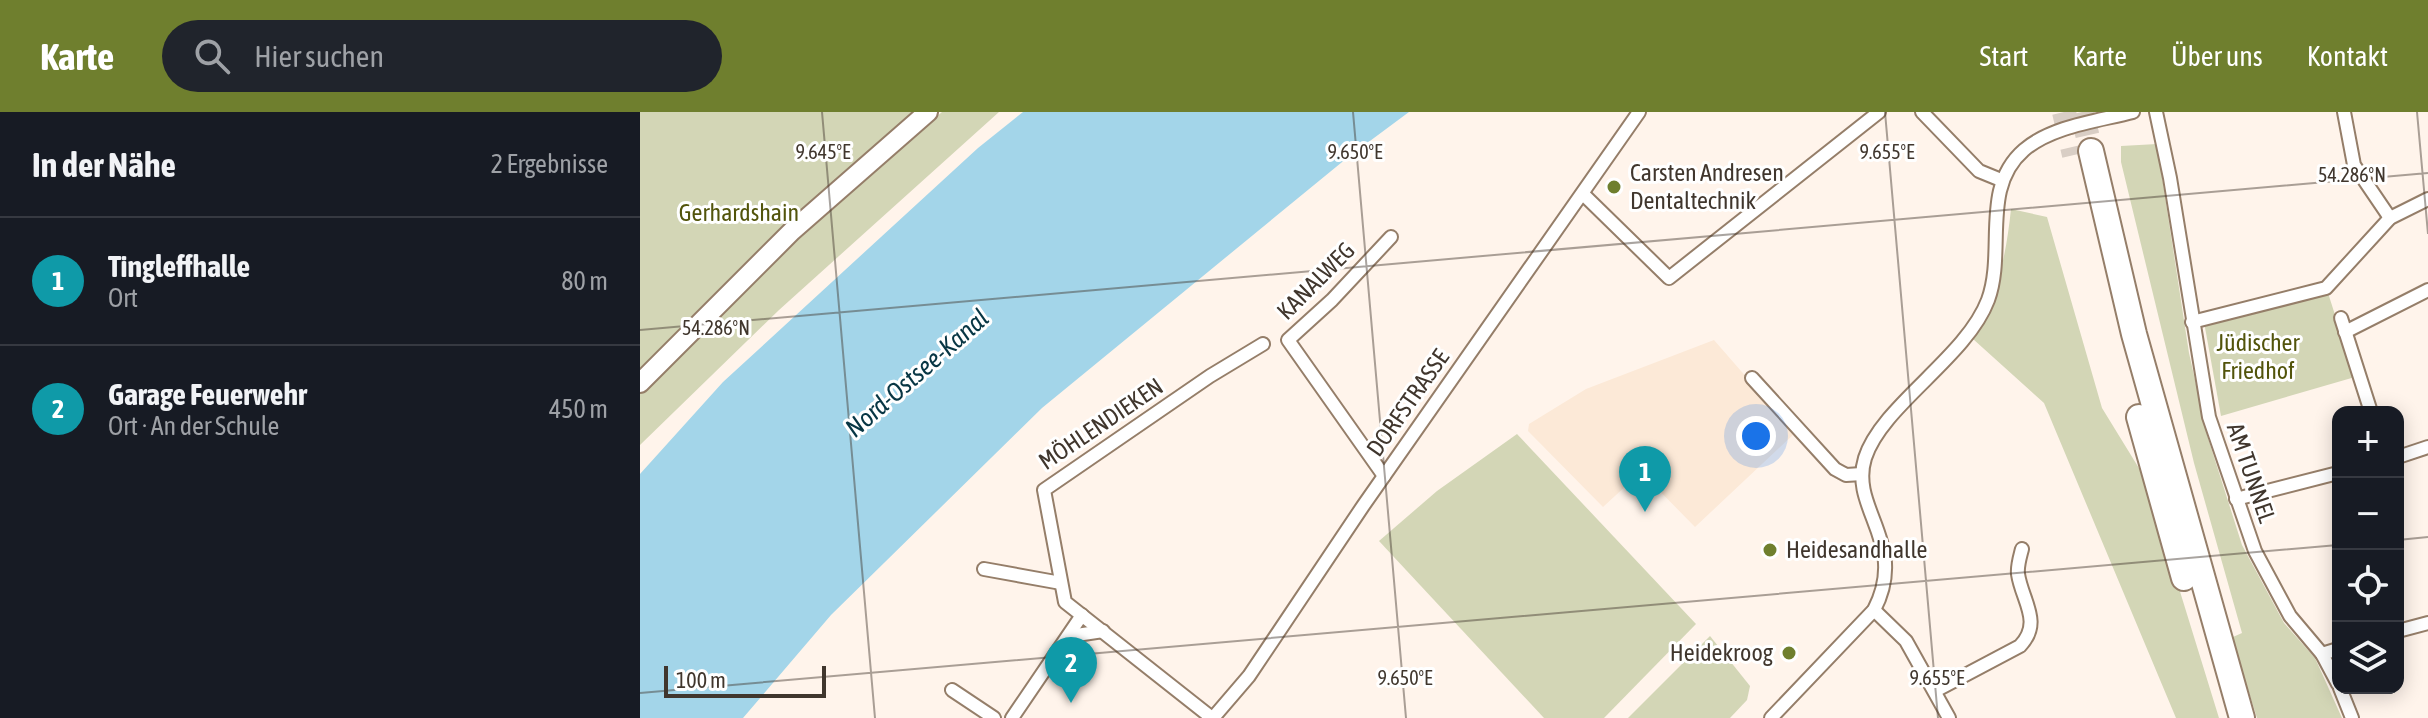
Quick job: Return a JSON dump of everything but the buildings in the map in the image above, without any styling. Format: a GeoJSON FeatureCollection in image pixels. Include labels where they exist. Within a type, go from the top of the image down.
{"type":"FeatureCollection","features":[{"type":"Feature","properties":{"kind":"highway"},"geometry":{"type":"LineString","coordinates":[[2227,718],[2162,505],[2083,153],[2242,718]]}},
{"type":"Feature","properties":{"kind":"street"},"geometry":{"type":"LineString","coordinates":[[640,383],[792,231],[928,112]]}},
{"type":"Feature","properties":{"kind":"street","name":"DORFSTRASSE"},"geometry":{"type":"LineString","coordinates":[[1212,718],[1249,676],[1384,476],[1639,112]]}},
{"type":"Feature","properties":{"kind":"street"},"geometry":{"type":"LineString","coordinates":[[1583,194],[1669,278],[1879,112]]}},
{"type":"Feature","properties":{"kind":"street"},"geometry":{"type":"LineString","coordinates":[[1922,112],[1979,171],[2001,180]]}},
{"type":"Feature","properties":{"kind":"street"},"geometry":{"type":"LineString","coordinates":[[1771,718],[1874,610],[1885,589],[1888,567],[1862,474],[1866,456],[1880,433],[1967,336],[1987,301],[1995,272],[2001,180],[2023,150],[2050,135],[2133,112]]}},
{"type":"Feature","properties":{"kind":"street","name":"AM TUNNEL"},"geometry":{"type":"LineString","coordinates":[[2156,112],[2170,178],[2209,417],[2255,551],[2290,616],[2322,654],[2332,673]]}},
{"type":"Feature","properties":{"kind":"street"},"geometry":{"type":"LineString","coordinates":[[2344,112],[2354,165],[2390,218]]}},
{"type":"Feature","properties":{"kind":"street"},"geometry":{"type":"LineString","coordinates":[[2192,322],[2326,288],[2390,218],[2428,199]]}},
{"type":"Feature","properties":{"kind":"street","name":"KANALWEG"},"geometry":{"type":"LineString","coordinates":[[1384,476],[1288,340],[1332,300],[1391,237]]}},
{"type":"Feature","properties":{"kind":"street"},"geometry":{"type":"LineString","coordinates":[[2345,332],[2428,290]]}},
{"type":"Feature","properties":{"kind":"street"},"geometry":{"type":"LineString","coordinates":[[2341,318],[2369,406]]}},
{"type":"Feature","properties":{"kind":"street","name":"MÖHLENDIEKEN"},"geometry":{"type":"LineString","coordinates":[[1212,718],[1065,602],[1044,497],[1048,485],[1263,344]]}},
{"type":"Feature","properties":{"kind":"street"},"geometry":{"type":"LineString","coordinates":[[1752,378],[1835,469],[1846,475],[1862,474]]}},
{"type":"Feature","properties":{"kind":"street"},"geometry":{"type":"LineString","coordinates":[[2404,455],[2428,447]]}},
{"type":"Feature","properties":{"kind":"street"},"geometry":{"type":"LineString","coordinates":[[2236,499],[2332,475]]}},
{"type":"Feature","properties":{"kind":"street"},"geometry":{"type":"LineString","coordinates":[[1935,691],[2020,646],[2029,637],[2032,624],[2018,572],[2022,549]]}},
{"type":"Feature","properties":{"kind":"street"},"geometry":{"type":"LineString","coordinates":[[984,569],[1061,583]]}},
{"type":"Feature","properties":{"kind":"street"},"geometry":{"type":"LineString","coordinates":[[1874,610],[1906,641],[1949,718]]}},
{"type":"Feature","properties":{"kind":"street"},"geometry":{"type":"LineString","coordinates":[[1012,718],[1082,615]]}},
{"type":"Feature","properties":{"kind":"street"},"geometry":{"type":"LineString","coordinates":[[2404,629],[2428,623]]}},
{"type":"Feature","properties":{"kind":"street"},"geometry":{"type":"LineString","coordinates":[[1070,636],[1103,631]]}},
{"type":"Feature","properties":{"kind":"street"},"geometry":{"type":"LineString","coordinates":[[2322,654],[2332,651]]}},
{"type":"Feature","properties":{"kind":"street"},"geometry":{"type":"LineString","coordinates":[[952,690],[994,718]]}},
{"type":"Feature","properties":{"kind":"street","name":"AM TUNNEL"},"geometry":{"type":"LineString","coordinates":[[2342,694],[2352,718]]}},
{"type":"Feature","properties":{"kind":"shaded area"},"geometry":{"type":"Polygon","coordinates":[[[1714,340],[1795,433],[1695,527],[1641,472],[1603,507],[1528,431],[1529,424],[1586,389],[1714,340]]]}},
{"type":"Feature","properties":{"kind":"green space","name":"Gerhardshain"},"geometry":{"type":"Polygon","coordinates":[[[640,112],[937,112],[875,170],[942,112],[999,112],[779,310],[640,445],[640,112]]]}},
{"type":"Feature","properties":{"kind":"green space"},"geometry":{"type":"Polygon","coordinates":[[[2157,144],[2189,353],[2208,438],[2242,545],[2284,623],[2315,658],[2342,718],[2257,718],[2234,645],[2233,637],[2242,633],[2194,463],[2121,162],[2121,146],[2157,144]]]}},
{"type":"Feature","properties":{"kind":"green space"},"geometry":{"type":"Polygon","coordinates":[[[2011,209],[2047,217],[2102,408],[2145,478],[2219,718],[2176,718],[2044,403],[1973,339],[1999,276],[2011,209]]]}},
{"type":"Feature","properties":{"kind":"green space","name":"Jüdischer Friedhof"},"geometry":{"type":"Polygon","coordinates":[[[2328,293],[2355,377],[2221,416],[2204,322],[2328,293]]]}},
{"type":"Feature","properties":{"kind":"green space"},"geometry":{"type":"Polygon","coordinates":[[[1517,434],[1696,624],[1604,718],[1544,718],[1379,541],[1437,491],[1517,434]]]}},
{"type":"Feature","properties":{"kind":"green space"},"geometry":{"type":"Polygon","coordinates":[[[1710,636],[1750,686],[1747,700],[1730,718],[1628,718],[1710,636]]]}},
{"type":"Feature","properties":{"kind":"water","name":"Nord-Ostsee-Kanal"},"geometry":{"type":"Polygon","coordinates":[[[1023,112],[1409,112],[1347,158],[1042,408],[831,615],[743,718],[640,718],[640,474],[723,382],[978,148],[1023,112]]]}},
{"type":"Feature","properties":{"kind":"tunnel"},"geometry":{"type":"LineString","coordinates":[[2064,112],[2074,155]]}},
{"type":"Feature","properties":{"kind":"tunnel"},"geometry":{"type":"LineString","coordinates":[[2082,112],[2091,151]]}},
{"type":"Feature","properties":{"kind":"place","name":"Carsten Andresen Dentaltechnik"},"geometry":{"type":"Point","coordinates":[1614,187]}},
{"type":"Feature","properties":{"kind":"place","name":"Tingleffhalle"},"geometry":{"type":"Point","coordinates":[1645,512]}},
{"type":"Feature","properties":{"kind":"place","name":"Heidesandhalle"},"geometry":{"type":"Point","coordinates":[1770,550]}},
{"type":"Feature","properties":{"kind":"place","name":"Heidekroog"},"geometry":{"type":"Point","coordinates":[1789,653]}},
{"type":"Feature","properties":{"kind":"place","name":"Garage Feuerwehr"},"geometry":{"type":"Point","coordinates":[1071,703]}}]}
